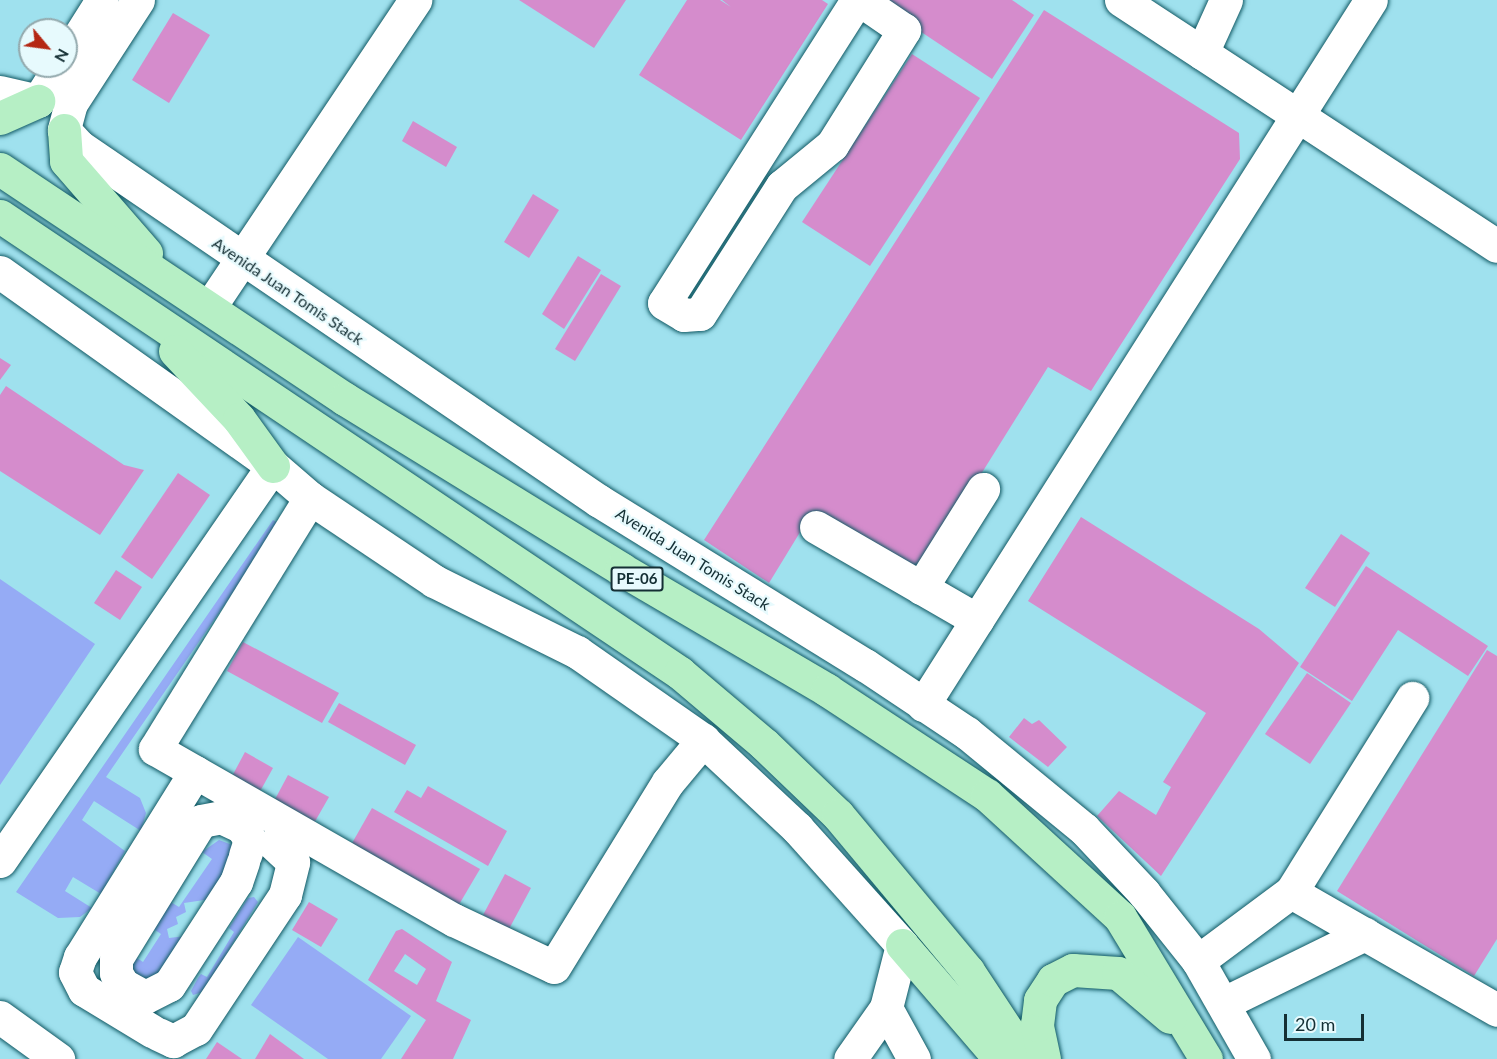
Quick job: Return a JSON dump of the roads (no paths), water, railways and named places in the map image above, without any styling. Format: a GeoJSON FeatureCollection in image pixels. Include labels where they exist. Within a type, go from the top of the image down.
{"type":"FeatureCollection","features":[{"type":"Feature","properties":{"kind":"main road"},"geometry":{"type":"LineString","coordinates":[[0,118],[38,101]]}},
{"type":"Feature","properties":{"kind":"main road"},"geometry":{"type":"LineString","coordinates":[[64,130],[66,161],[126,225],[161,274]]}},
{"type":"Feature","properties":{"kind":"main road","name":"PE-06"},"geometry":{"type":"LineString","coordinates":[[0,169],[161,274],[209,309],[482,485],[827,690],[987,795],[1120,917],[1204,1055]]}},
{"type":"Feature","properties":{"kind":"main road"},"geometry":{"type":"LineString","coordinates":[[0,216],[680,673],[764,744],[838,815],[968,971],[1026,1059]]}},
{"type":"Feature","properties":{"kind":"main road"},"geometry":{"type":"LineString","coordinates":[[0,223],[47,248]]}},
{"type":"Feature","properties":{"kind":"main road"},"geometry":{"type":"LineString","coordinates":[[111,290],[200,374],[273,466]]}},
{"type":"Feature","properties":{"kind":"main road"},"geometry":{"type":"LineString","coordinates":[[902,945],[1000,1059]]}},
{"type":"Feature","properties":{"kind":"main road"},"geometry":{"type":"LineString","coordinates":[[1044,1059],[1037,1025],[1040,1000],[1053,980],[1073,970],[1095,969],[1118,973],[1146,993],[1204,1055]]}},
{"type":"Feature","properties":{"kind":"street"},"geometry":{"type":"LineString","coordinates":[[78,38],[102,0]]}},
{"type":"Feature","properties":{"kind":"street"},"geometry":{"type":"LineString","coordinates":[[64,130],[71,103],[138,0]]}},
{"type":"Feature","properties":{"kind":"street"},"geometry":{"type":"LineString","coordinates":[[209,309],[415,0]]}},
{"type":"Feature","properties":{"kind":"street"},"geometry":{"type":"LineString","coordinates":[[859,0],[904,30],[832,145],[782,186],[700,314],[684,315],[664,303],[859,0]]}},
{"type":"Feature","properties":{"kind":"street"},"geometry":{"type":"LineString","coordinates":[[1120,0],[1497,246]]}},
{"type":"Feature","properties":{"kind":"street"},"geometry":{"type":"LineString","coordinates":[[1202,53],[1226,0]]}},
{"type":"Feature","properties":{"kind":"street"},"geometry":{"type":"LineString","coordinates":[[923,705],[1371,0]]}},
{"type":"Feature","properties":{"kind":"street"},"geometry":{"type":"LineString","coordinates":[[0,92],[38,101],[52,78]]}},
{"type":"Feature","properties":{"kind":"street","name":"Avenida Juan Tomis Stack"},"geometry":{"type":"LineString","coordinates":[[64,130],[102,164],[599,501],[967,733],[1084,829],[1144,893],[1198,961],[1254,1059]]}},
{"type":"Feature","properties":{"kind":"street"},"geometry":{"type":"LineString","coordinates":[[0,272],[273,466],[310,498],[434,581],[577,652],[703,740],[797,828],[902,945],[886,1008],[850,1059]]}},
{"type":"Feature","properties":{"kind":"street"},"geometry":{"type":"LineString","coordinates":[[0,861],[273,466]]}},
{"type":"Feature","properties":{"kind":"street"},"geometry":{"type":"LineString","coordinates":[[921,588],[983,489]]}},
{"type":"Feature","properties":{"kind":"street"},"geometry":{"type":"LineString","coordinates":[[310,498],[155,749],[454,920],[554,967],[668,782],[703,740]]}},
{"type":"Feature","properties":{"kind":"street"},"geometry":{"type":"LineString","coordinates":[[816,527],[977,620]]}},
{"type":"Feature","properties":{"kind":"street"},"geometry":{"type":"LineString","coordinates":[[1198,961],[1291,892],[1412,698]]}},
{"type":"Feature","properties":{"kind":"street"},"geometry":{"type":"LineString","coordinates":[[170,1000],[133,993],[123,985],[116,973],[116,959],[201,821],[221,817],[248,833],[262,868],[196,1029],[173,1041],[155,1033],[84,990],[75,972],[80,957],[195,772]]}},
{"type":"Feature","properties":{"kind":"street"},"geometry":{"type":"LineString","coordinates":[[155,1033],[172,1035],[183,1026],[170,1000],[179,971],[236,882],[316,842]]}},
{"type":"Feature","properties":{"kind":"street"},"geometry":{"type":"LineString","coordinates":[[1291,892],[1497,1010]]}},
{"type":"Feature","properties":{"kind":"street"},"geometry":{"type":"LineString","coordinates":[[1224,1003],[1365,934]]}},
{"type":"Feature","properties":{"kind":"street"},"geometry":{"type":"LineString","coordinates":[[886,1008],[914,1059]]}},
{"type":"Feature","properties":{"kind":"street"},"geometry":{"type":"LineString","coordinates":[[0,1017],[58,1059]]}}]}
